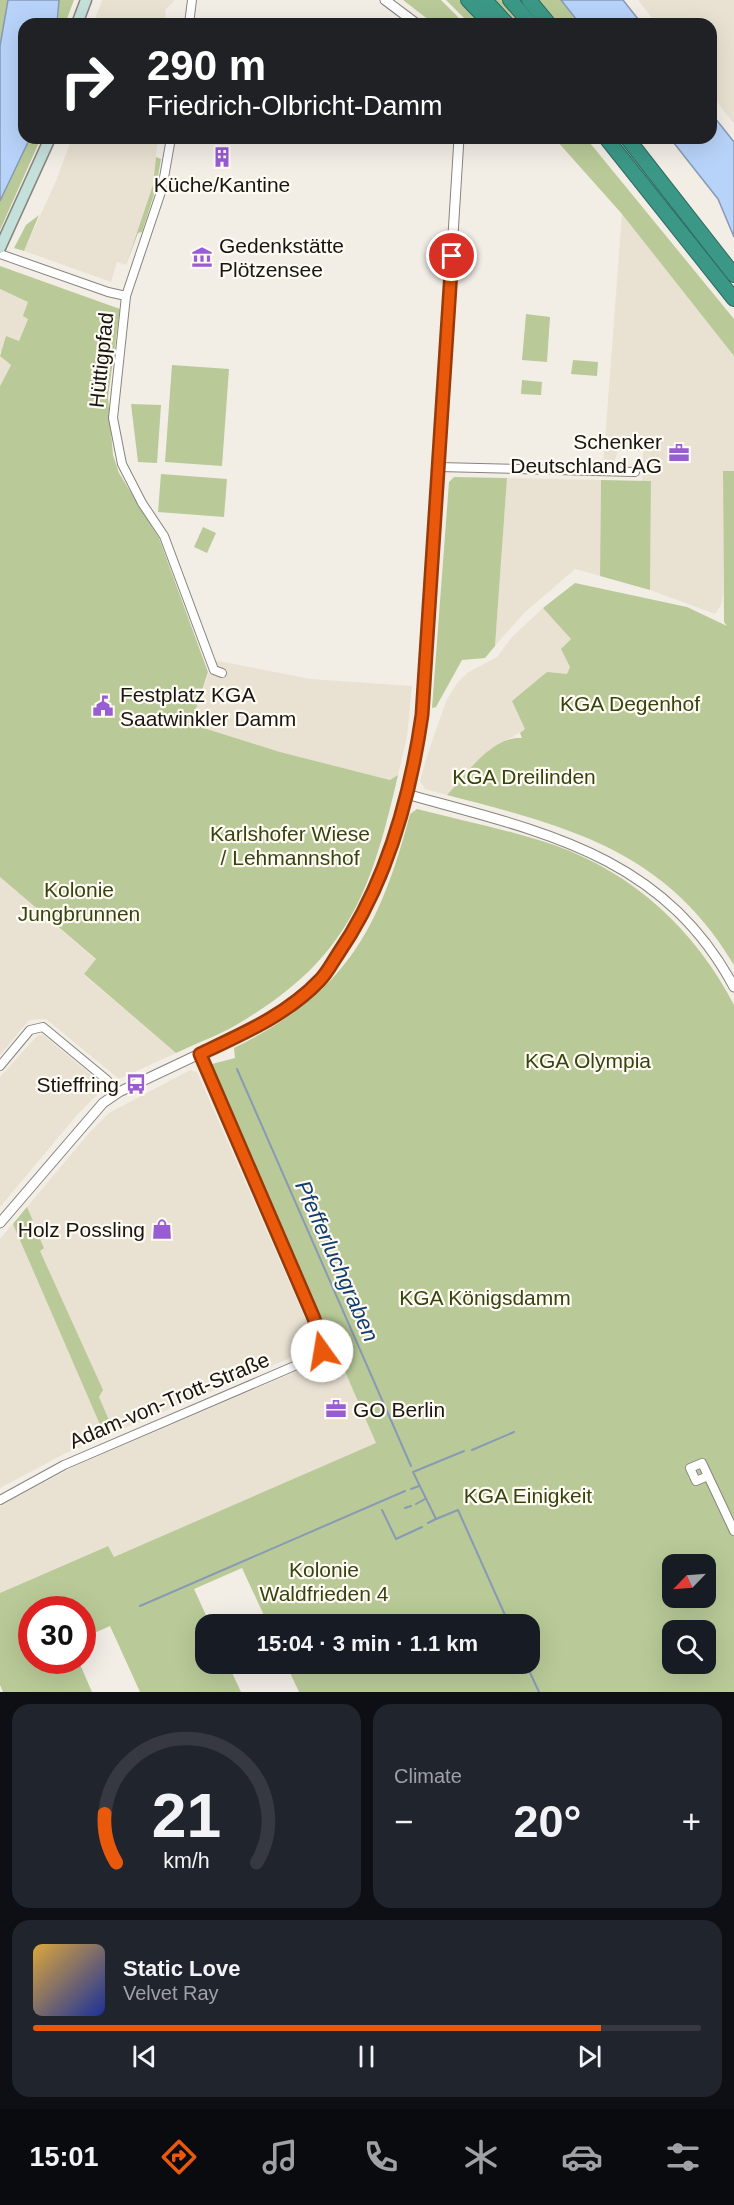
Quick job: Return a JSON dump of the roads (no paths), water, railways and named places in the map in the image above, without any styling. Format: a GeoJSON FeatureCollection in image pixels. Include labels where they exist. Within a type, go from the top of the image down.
{"type":"FeatureCollection","features":[{"type":"Feature","properties":{"kind":"highway"},"geometry":{"type":"LineString","coordinates":[[468,0],[485,18]]}},
{"type":"Feature","properties":{"kind":"highway"},"geometry":{"type":"LineString","coordinates":[[485,0],[502,18]]}},
{"type":"Feature","properties":{"kind":"highway"},"geometry":{"type":"LineString","coordinates":[[510,0],[526,18]]}},
{"type":"Feature","properties":{"kind":"highway"},"geometry":{"type":"LineString","coordinates":[[529,0],[544,18]]}},
{"type":"Feature","properties":{"kind":"highway"},"geometry":{"type":"LineString","coordinates":[[611,144],[734,299]]}},
{"type":"Feature","properties":{"kind":"highway"},"geometry":{"type":"LineString","coordinates":[[632,144],[734,275]]}},
{"type":"Feature","properties":{"kind":"main road"},"geometry":{"type":"LineString","coordinates":[[79,18],[86,0]]}},
{"type":"Feature","properties":{"kind":"main road"},"geometry":{"type":"LineString","coordinates":[[0,248],[47,144]]}},
{"type":"Feature","properties":{"kind":"street"},"geometry":{"type":"LineString","coordinates":[[190,18],[192,0]]}},
{"type":"Feature","properties":{"kind":"street"},"geometry":{"type":"LineString","coordinates":[[385,0],[409,18]]}},
{"type":"Feature","properties":{"kind":"street","name":"Hüttigpfad"},"geometry":{"type":"LineString","coordinates":[[170,144],[162,189],[126,296],[112,418],[118,452],[132,486],[164,536],[214,670],[222,673]]}},
{"type":"Feature","properties":{"kind":"street"},"geometry":{"type":"LineString","coordinates":[[0,1223],[85,1122],[116,1093],[267,1022],[320,980],[359,923],[376,890],[406,794],[422,715],[459,144]]}},
{"type":"Feature","properties":{"kind":"street"},"geometry":{"type":"LineString","coordinates":[[0,254],[108,292],[126,296]]}},
{"type":"Feature","properties":{"kind":"street"},"geometry":{"type":"LineString","coordinates":[[439,467],[635,472]]}},
{"type":"Feature","properties":{"kind":"street"},"geometry":{"type":"LineString","coordinates":[[406,794],[552,835],[609,861],[647,886],[674,910],[714,956],[734,987]]}},
{"type":"Feature","properties":{"kind":"street"},"geometry":{"type":"LineString","coordinates":[[0,1066],[30,1030],[43,1027],[107,1080],[116,1093]]}},
{"type":"Feature","properties":{"kind":"street","name":"Adam-von-Trott-Straße"},"geometry":{"type":"LineString","coordinates":[[0,1500],[64,1465],[311,1359],[322,1351],[322,1340],[313,1316],[200,1054]]}},
{"type":"Feature","properties":{"kind":"street"},"geometry":{"type":"LineString","coordinates":[[708,1476],[734,1531]]}},
{"type":"Feature","properties":{"kind":"water"},"geometry":{"type":"Polygon","coordinates":[[[8,0],[59,0],[58,18],[18,18],[18,144],[27,144],[0,201],[0,46],[8,0]]]}},
{"type":"Feature","properties":{"kind":"water"},"geometry":{"type":"Polygon","coordinates":[[[561,0],[623,0],[637,18],[575,18],[561,0]]]}},
{"type":"Feature","properties":{"kind":"water"},"geometry":{"type":"Polygon","coordinates":[[[717,121],[734,142],[734,237],[718,199],[675,144],[717,144],[717,121]]]}},
{"type":"Feature","properties":{"kind":"waterway","name":"Pfefferluchgraben"},"geometry":{"type":"LineString","coordinates":[[237,1069],[411,1466]]}},
{"type":"Feature","properties":{"kind":"waterway","name":"Pfefferluchgraben"},"geometry":{"type":"LineString","coordinates":[[472,1450],[514,1432]]}},
{"type":"Feature","properties":{"kind":"waterway","name":"Pfefferluchgraben"},"geometry":{"type":"LineString","coordinates":[[464,1451],[413,1472],[436,1519],[458,1510],[505,1614]]}},
{"type":"Feature","properties":{"kind":"waterway"},"geometry":{"type":"LineString","coordinates":[[411,1489],[419,1486]]}},
{"type":"Feature","properties":{"kind":"waterway"},"geometry":{"type":"LineString","coordinates":[[140,1606],[405,1491]]}},
{"type":"Feature","properties":{"kind":"waterway","name":"Pfefferluchgraben"},"geometry":{"type":"LineString","coordinates":[[416,1504],[425,1499]]}},
{"type":"Feature","properties":{"kind":"waterway","name":"Pfefferluchgraben"},"geometry":{"type":"LineString","coordinates":[[405,1508],[411,1506]]}},
{"type":"Feature","properties":{"kind":"waterway","name":"Pfefferluchgraben"},"geometry":{"type":"LineString","coordinates":[[382,1510],[396,1539],[422,1527]]}},
{"type":"Feature","properties":{"kind":"waterway","name":"Pfefferluchgraben"},"geometry":{"type":"LineString","coordinates":[[428,1523],[436,1519]]}},
{"type":"Feature","properties":{"kind":"waterway","name":"Pfefferluchgraben"},"geometry":{"type":"LineString","coordinates":[[531,1674],[539,1692]]}},
{"type":"Feature","properties":{"kind":"place","name":"Küche/Kantine"},"geometry":{"type":"Point","coordinates":[222,157]}},
{"type":"Feature","properties":{"kind":"place","name":"Gedenkstätte Plötzensee"},"geometry":{"type":"Point","coordinates":[202,257]}},
{"type":"Feature","properties":{"kind":"place","name":"Schenker Deutschland AG"},"geometry":{"type":"Point","coordinates":[679,453]}},
{"type":"Feature","properties":{"kind":"place","name":"Festplatz KGA Saatwinkler Damm"},"geometry":{"type":"Point","coordinates":[103,706]}},
{"type":"Feature","properties":{"kind":"place","name":"Stieffring"},"geometry":{"type":"Point","coordinates":[136,1084]}},
{"type":"Feature","properties":{"kind":"place","name":"Holz Possling"},"geometry":{"type":"Point","coordinates":[162,1229]}},
{"type":"Feature","properties":{"kind":"place","name":"GO Berlin"},"geometry":{"type":"Point","coordinates":[336,1409]}},
{"type":"Feature","properties":{"kind":"park label","name":"KGA Degenhof"},"geometry":{"type":"Point","coordinates":[630,703]}},
{"type":"Feature","properties":{"kind":"park label","name":"KGA Dreilinden"},"geometry":{"type":"Point","coordinates":[524,776]}},
{"type":"Feature","properties":{"kind":"park label","name":"Karlshofer Wiese / Lehmannshof"},"geometry":{"type":"Point","coordinates":[290,845]}},
{"type":"Feature","properties":{"kind":"park label","name":"Kolonie Jungbrunnen"},"geometry":{"type":"Point","coordinates":[79,901]}},
{"type":"Feature","properties":{"kind":"park label","name":"KGA Olympia"},"geometry":{"type":"Point","coordinates":[588,1060]}},
{"type":"Feature","properties":{"kind":"park label","name":"KGA Königsdamm"},"geometry":{"type":"Point","coordinates":[485,1297]}},
{"type":"Feature","properties":{"kind":"park label","name":"KGA Einigkeit"},"geometry":{"type":"Point","coordinates":[528,1495]}},
{"type":"Feature","properties":{"kind":"park label","name":"Kolonie Waldfrieden 4"},"geometry":{"type":"Point","coordinates":[324,1581]}}]}
